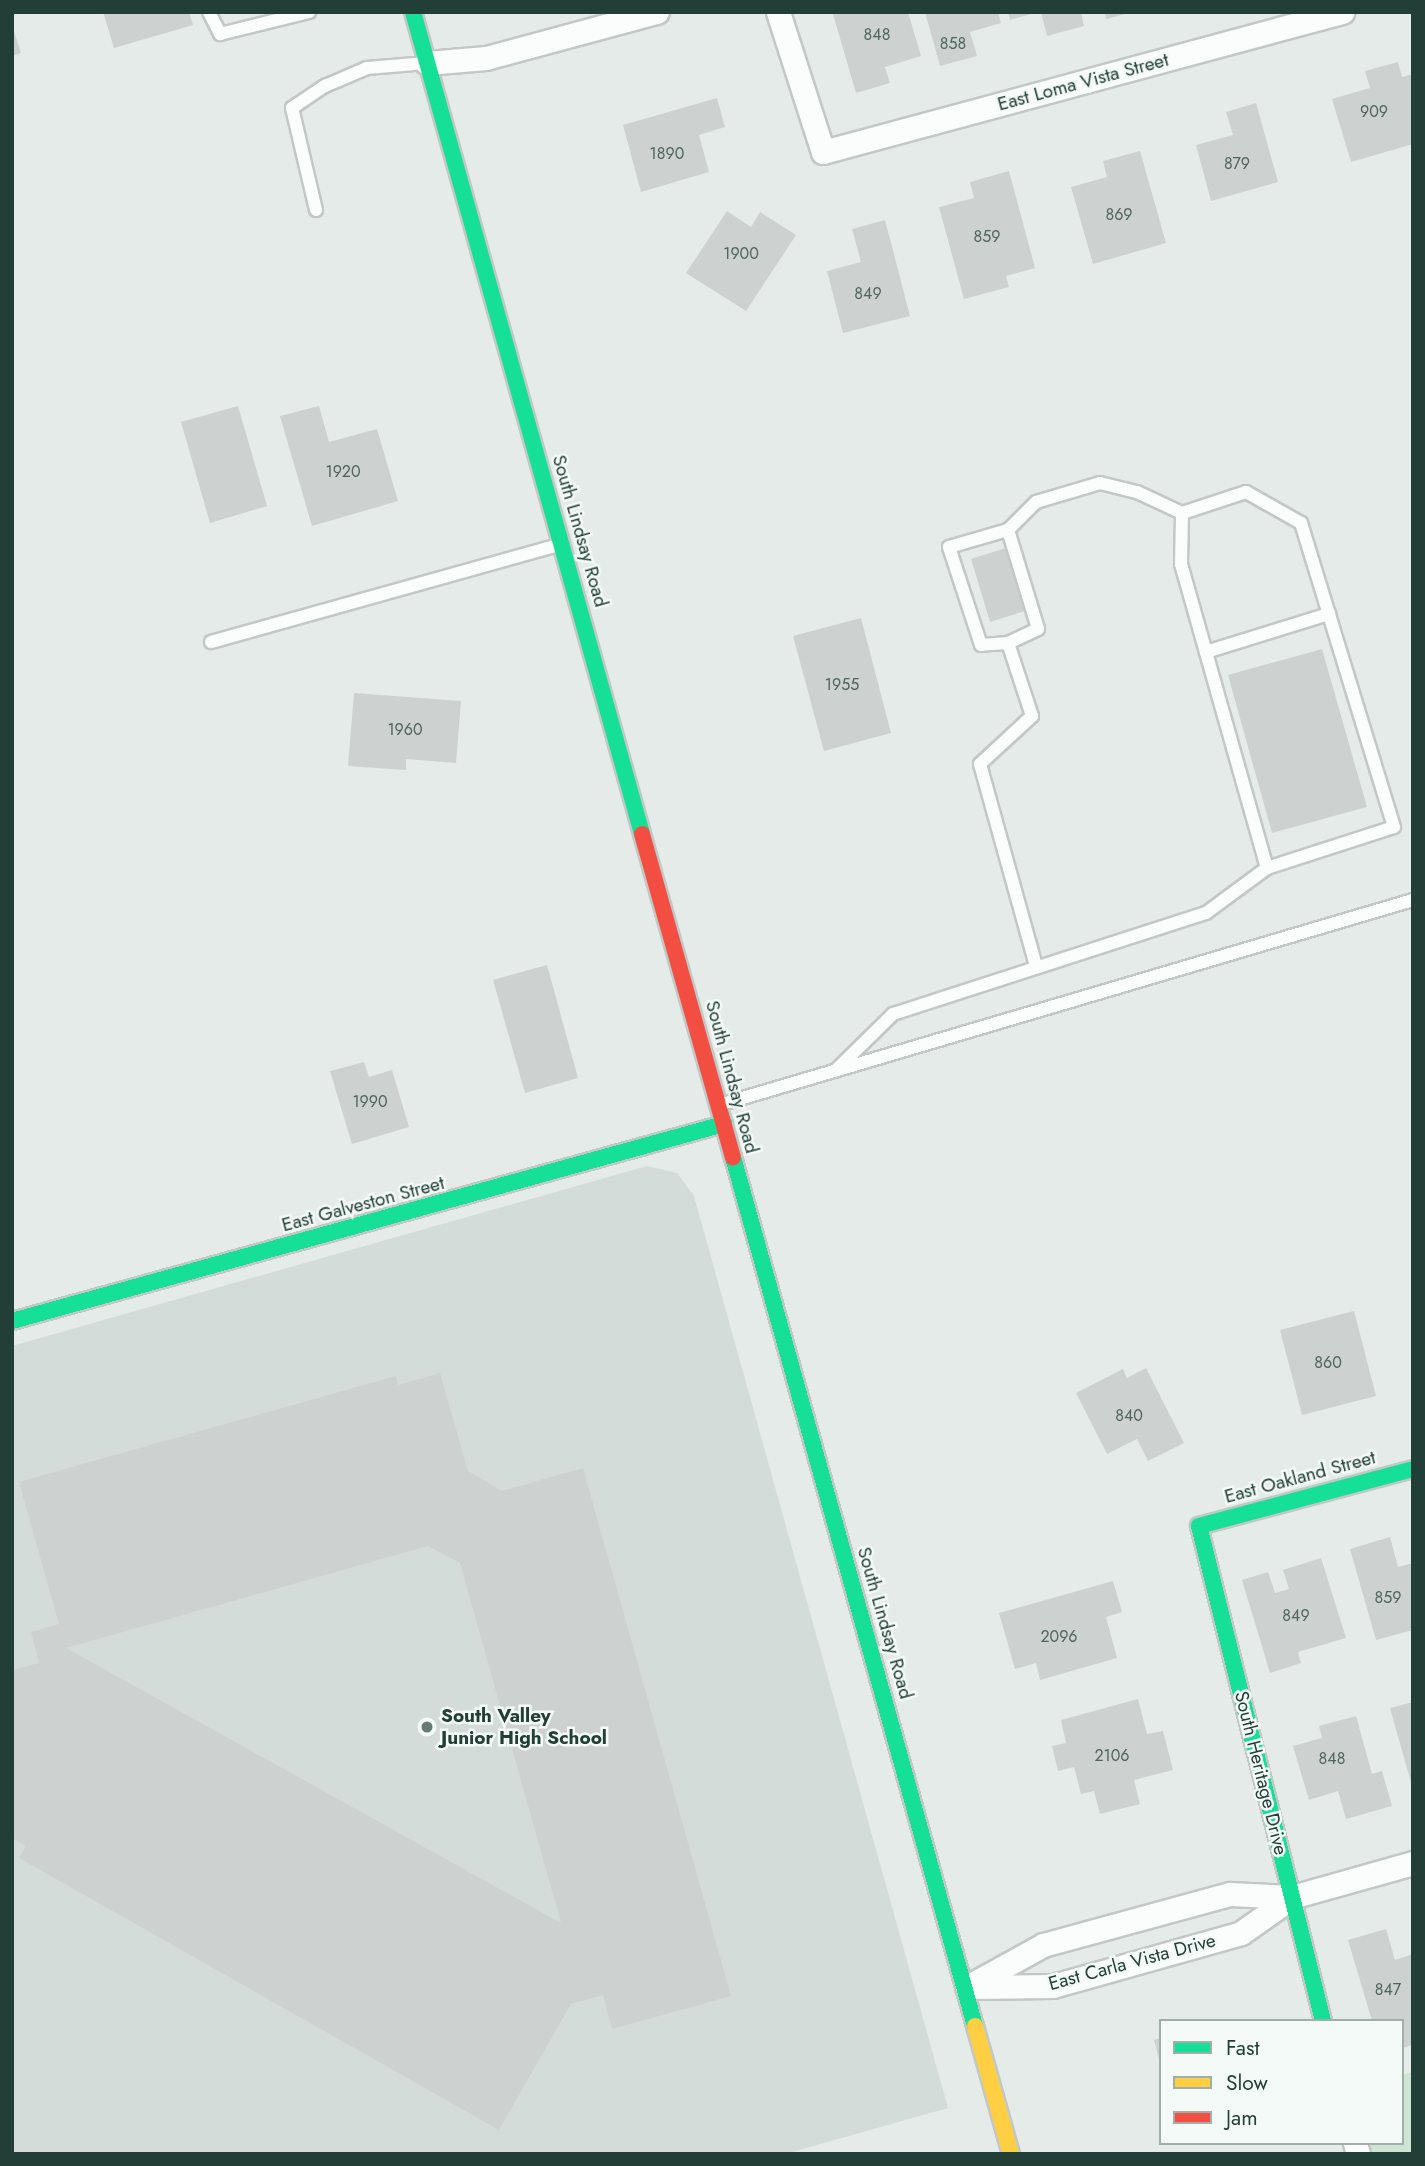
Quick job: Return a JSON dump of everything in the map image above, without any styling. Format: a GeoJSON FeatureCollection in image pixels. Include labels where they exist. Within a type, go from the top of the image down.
{"type":"FeatureCollection","features":[{"type":"Feature","properties":{"kind":"main road","name":"South Lindsay Road"},"geometry":{"type":"LineString","coordinates":[[413,12],[967,1987],[1011,2154]]}},
{"type":"Feature","properties":{"kind":"main road","name":"East Galveston Street"},"geometry":{"type":"LineString","coordinates":[[12,1321],[724,1124]]}},
{"type":"Feature","properties":{"kind":"main road","name":"East Oakland Street"},"geometry":{"type":"LineString","coordinates":[[1199,1526],[1413,1469]]}},
{"type":"Feature","properties":{"kind":"main road","name":"South Heritage Drive"},"geometry":{"type":"LineString","coordinates":[[1199,1526],[1323,2019]]}},
{"type":"Feature","properties":{"kind":"street"},"geometry":{"type":"LineString","coordinates":[[427,63],[486,58],[657,12]]}},
{"type":"Feature","properties":{"kind":"street","name":"East Loma Vista Street"},"geometry":{"type":"LineString","coordinates":[[778,12],[823,152],[1342,12]]}},
{"type":"Feature","properties":{"kind":"street","name":"East Carla Vista Drive"},"geometry":{"type":"LineString","coordinates":[[967,1987],[1043,1945],[1230,1894],[1292,1897],[1413,1863]]}},
{"type":"Feature","properties":{"kind":"street","name":"East Carla Vista Drive"},"geometry":{"type":"LineString","coordinates":[[967,1987],[1053,1986],[1241,1933],[1292,1897]]}},
{"type":"Feature","properties":{"kind":"lane"},"geometry":{"type":"LineString","coordinates":[[209,12],[220,34],[309,12]]}},
{"type":"Feature","properties":{"kind":"lane"},"geometry":{"type":"LineString","coordinates":[[316,210],[292,107],[367,68],[427,63]]}},
{"type":"Feature","properties":{"kind":"lane"},"geometry":{"type":"LineString","coordinates":[[836,1070],[893,1014],[1206,913],[1267,868],[1394,827],[1301,523],[1246,492],[1182,513],[1137,492],[1100,483],[1036,502],[1007,530],[950,547],[981,645],[1008,643],[1038,629],[1007,530]]}},
{"type":"Feature","properties":{"kind":"lane"},"geometry":{"type":"LineString","coordinates":[[1182,513],[1181,564],[1267,868]]}},
{"type":"Feature","properties":{"kind":"lane"},"geometry":{"type":"LineString","coordinates":[[211,642],[561,544]]}},
{"type":"Feature","properties":{"kind":"lane"},"geometry":{"type":"LineString","coordinates":[[1206,652],[1329,614]]}},
{"type":"Feature","properties":{"kind":"lane"},"geometry":{"type":"LineString","coordinates":[[1008,643],[1032,716],[980,764],[1036,966]]}},
{"type":"Feature","properties":{"kind":"lane"},"geometry":{"type":"LineString","coordinates":[[719,1105],[1413,901]]}},
{"type":"Feature","properties":{"kind":"shaded area","name":"South Valley Junior High School"},"geometry":{"type":"Polygon","coordinates":[[[647,1166],[677,1173],[694,1196],[948,2108],[785,2154],[12,2154],[12,1346],[647,1166]]]}},
{"type":"Feature","properties":{"kind":"green space"},"geometry":{"type":"Polygon","coordinates":[[[1413,2072],[1413,2154],[1358,2154],[1356,2145],[1404,2145],[1404,2074],[1413,2072]]]}},
{"type":"Feature","properties":{"kind":"building"},"geometry":{"type":"Polygon","coordinates":[[[103,12],[189,12],[193,25],[114,48],[103,12]]]}},
{"type":"Feature","properties":{"kind":"building"},"geometry":{"type":"Polygon","coordinates":[[[908,12],[921,56],[885,67],[890,83],[856,93],[833,14],[908,12]]]}},
{"type":"Feature","properties":{"kind":"building"},"geometry":{"type":"Polygon","coordinates":[[[925,12],[998,12],[1001,23],[970,32],[977,56],[940,66],[925,12]]]}},
{"type":"Feature","properties":{"kind":"building"},"geometry":{"type":"Polygon","coordinates":[[[1008,12],[1035,12],[1035,13],[1010,20],[1008,12]]]}},
{"type":"Feature","properties":{"kind":"building"},"geometry":{"type":"Polygon","coordinates":[[[1041,12],[1081,12],[1084,26],[1047,36],[1041,12]]]}},
{"type":"Feature","properties":{"kind":"building"},"geometry":{"type":"Polygon","coordinates":[[[1105,12],[1129,12],[1129,13],[1106,19],[1105,12]]]}},
{"type":"Feature","properties":{"kind":"building"},"geometry":{"type":"Polygon","coordinates":[[[12,25],[21,53],[12,56],[12,25]]]}},
{"type":"Feature","properties":{"kind":"building"},"geometry":{"type":"Polygon","coordinates":[[[1398,62],[1402,77],[1413,74],[1413,144],[1351,162],[1332,99],[1370,88],[1365,71],[1398,62]]]}},
{"type":"Feature","properties":{"kind":"building"},"geometry":{"type":"Polygon","coordinates":[[[717,98],[725,127],[699,135],[709,172],[641,192],[623,125],[717,98]]]}},
{"type":"Feature","properties":{"kind":"building"},"geometry":{"type":"Polygon","coordinates":[[[1256,103],[1278,182],[1211,201],[1196,145],[1233,135],[1226,112],[1256,103]]]}},
{"type":"Feature","properties":{"kind":"building"},"geometry":{"type":"Polygon","coordinates":[[[1140,151],[1166,243],[1093,264],[1071,187],[1107,177],[1103,161],[1140,151]]]}},
{"type":"Feature","properties":{"kind":"building"},"geometry":{"type":"Polygon","coordinates":[[[1009,171],[1035,268],[1006,276],[1009,287],[964,299],[939,207],[974,198],[970,182],[1009,171]]]}},
{"type":"Feature","properties":{"kind":"building"},"geometry":{"type":"Polygon","coordinates":[[[727,211],[751,227],[760,212],[796,235],[746,311],[686,273],[727,211]]]}},
{"type":"Feature","properties":{"kind":"building"},"geometry":{"type":"Polygon","coordinates":[[[885,220],[910,316],[843,333],[827,271],[861,262],[852,229],[885,220]]]}},
{"type":"Feature","properties":{"kind":"building"},"geometry":{"type":"Polygon","coordinates":[[[238,406],[267,506],[210,523],[181,422],[238,406]]]}},
{"type":"Feature","properties":{"kind":"building"},"geometry":{"type":"Polygon","coordinates":[[[319,406],[329,442],[377,429],[398,501],[312,526],[280,416],[319,406]]]}},
{"type":"Feature","properties":{"kind":"building"},"geometry":{"type":"Polygon","coordinates":[[[1006,548],[1025,611],[990,622],[971,559],[1006,548]]]}},
{"type":"Feature","properties":{"kind":"building"},"geometry":{"type":"Polygon","coordinates":[[[861,618],[891,733],[824,751],[793,636],[861,618]]]}},
{"type":"Feature","properties":{"kind":"building"},"geometry":{"type":"Polygon","coordinates":[[[1322,649],[1367,807],[1272,833],[1228,675],[1322,649]]]}},
{"type":"Feature","properties":{"kind":"building"},"geometry":{"type":"Polygon","coordinates":[[[354,693],[461,701],[456,763],[406,759],[406,770],[348,766],[354,693]]]}},
{"type":"Feature","properties":{"kind":"building"},"geometry":{"type":"Polygon","coordinates":[[[547,965],[578,1078],[525,1093],[493,980],[547,965]]]}},
{"type":"Feature","properties":{"kind":"building"},"geometry":{"type":"Polygon","coordinates":[[[364,1062],[369,1077],[392,1070],[409,1127],[352,1144],[330,1071],[364,1062]]]}},
{"type":"Feature","properties":{"kind":"building"},"geometry":{"type":"Polygon","coordinates":[[[1354,1311],[1376,1396],[1302,1415],[1280,1330],[1354,1311]]]}},
{"type":"Feature","properties":{"kind":"building"},"geometry":{"type":"Polygon","coordinates":[[[1146,1368],[1184,1443],[1148,1461],[1137,1439],[1107,1454],[1076,1393],[1123,1369],[1127,1378],[1146,1368]]]}},
{"type":"Feature","properties":{"kind":"building"},"geometry":{"type":"Polygon","coordinates":[[[440,1373],[468,1471],[502,1491],[583,1468],[731,1996],[612,2029],[603,1995],[571,2004],[499,2130],[19,1858],[26,1846],[12,1838],[12,1670],[39,1663],[31,1632],[59,1624],[19,1482],[396,1376],[398,1385],[440,1373]],[[428,1546],[66,1648],[561,1923],[460,1563],[428,1546]]]}},
{"type":"Feature","properties":{"kind":"building"},"geometry":{"type":"Polygon","coordinates":[[[1390,1537],[1398,1567],[1413,1563],[1413,1630],[1376,1640],[1350,1549],[1390,1537]]]}},
{"type":"Feature","properties":{"kind":"building"},"geometry":{"type":"Polygon","coordinates":[[[1321,1558],[1346,1638],[1298,1652],[1301,1663],[1270,1673],[1242,1580],[1268,1572],[1275,1593],[1289,1589],[1283,1570],[1321,1558]]]}},
{"type":"Feature","properties":{"kind":"building"},"geometry":{"type":"Polygon","coordinates":[[[1113,1581],[1122,1612],[1106,1617],[1117,1658],[1040,1680],[1036,1663],[1015,1669],[999,1613],[1113,1581]]]}},
{"type":"Feature","properties":{"kind":"building"},"geometry":{"type":"Polygon","coordinates":[[[1138,1699],[1147,1734],[1163,1731],[1173,1770],[1134,1780],[1140,1804],[1100,1814],[1094,1791],[1081,1794],[1074,1767],[1058,1771],[1052,1746],[1066,1743],[1061,1720],[1138,1699]]]}},
{"type":"Feature","properties":{"kind":"building"},"geometry":{"type":"Polygon","coordinates":[[[1413,1702],[1413,1786],[1412,1786],[1390,1708],[1413,1702]]]}},
{"type":"Feature","properties":{"kind":"building"},"geometry":{"type":"Polygon","coordinates":[[[1356,1716],[1372,1774],[1382,1771],[1392,1806],[1346,1819],[1338,1791],[1309,1800],[1293,1746],[1322,1738],[1319,1726],[1356,1716]]]}},
{"type":"Feature","properties":{"kind":"building"},"geometry":{"type":"Polygon","coordinates":[[[1386,1929],[1395,1960],[1413,1954],[1412,2045],[1404,2047],[1404,2019],[1371,2019],[1348,1940],[1386,1929]]]}},
{"type":"Feature","properties":{"kind":"building"},"geometry":{"type":"Polygon","coordinates":[[[1159,2039],[1159,2059],[1154,2040],[1159,2039]]]}},
{"type":"Feature","properties":{"kind":"traffic: fast"},"geometry":{"type":"LineString","coordinates":[[413,12],[642,834]]}},
{"type":"Feature","properties":{"kind":"traffic: fast"},"geometry":{"type":"LineString","coordinates":[[12,1321],[724,1124]]}},
{"type":"Feature","properties":{"kind":"traffic: fast"},"geometry":{"type":"LineString","coordinates":[[733,1157],[975,2026]]}},
{"type":"Feature","properties":{"kind":"traffic: fast"},"geometry":{"type":"LineString","coordinates":[[1322,2019],[1199,1526],[1413,1469]]}},
{"type":"Feature","properties":{"kind":"traffic: slow"},"geometry":{"type":"LineString","coordinates":[[975,2026],[1011,2154]]}},
{"type":"Feature","properties":{"kind":"traffic: jam"},"geometry":{"type":"LineString","coordinates":[[642,834],[733,1157]]}},
{"type":"Feature","properties":{"kind":"place","name":"South Valley Junior High School"},"geometry":{"type":"Point","coordinates":[427,1727]}}]}
